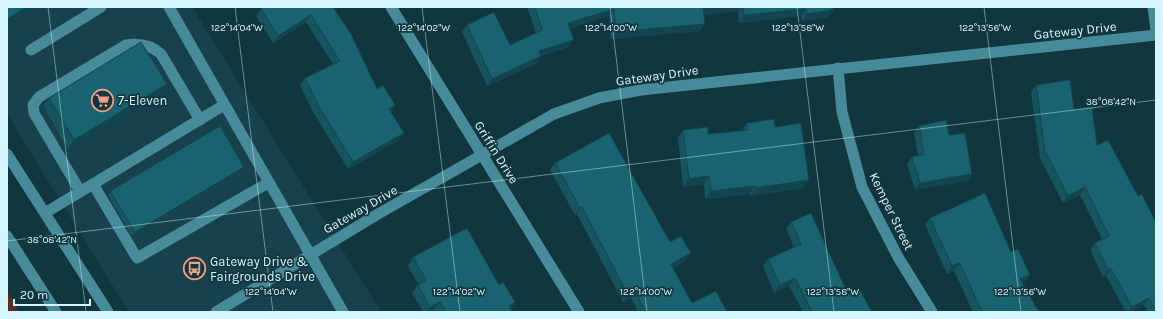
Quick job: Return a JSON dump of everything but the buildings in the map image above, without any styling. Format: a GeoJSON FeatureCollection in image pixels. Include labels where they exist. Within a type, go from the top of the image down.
{"type":"FeatureCollection","features":[{"type":"Feature","properties":{"kind":"street"},"geometry":{"type":"LineString","coordinates":[[31,50],[101,7]]}},
{"type":"Feature","properties":{"kind":"street"},"geometry":{"type":"LineString","coordinates":[[169,7],[309,256],[343,312]]}},
{"type":"Feature","properties":{"kind":"street","name":"Griffin Drive"},"geometry":{"type":"LineString","coordinates":[[391,7],[579,312]]}},
{"type":"Feature","properties":{"kind":"street"},"geometry":{"type":"LineString","coordinates":[[1153,7],[1156,30]]}},
{"type":"Feature","properties":{"kind":"street","name":"Gateway Drive"},"geometry":{"type":"LineString","coordinates":[[216,312],[378,214],[483,156],[554,114],[599,98],[641,90],[1156,35]]}},
{"type":"Feature","properties":{"kind":"street"},"geometry":{"type":"LineString","coordinates":[[80,191],[34,113],[33,105],[39,98],[126,46],[133,44],[153,47],[161,54],[200,120]]}},
{"type":"Feature","properties":{"kind":"street","name":"Kemper Street"},"geometry":{"type":"LineString","coordinates":[[838,68],[842,112],[862,187],[898,257],[932,312]]}},
{"type":"Feature","properties":{"kind":"street"},"geometry":{"type":"LineString","coordinates":[[45,213],[224,106]]}},
{"type":"Feature","properties":{"kind":"street"},"geometry":{"type":"LineString","coordinates":[[7,154],[108,312]]}},
{"type":"Feature","properties":{"kind":"street"},"geometry":{"type":"LineString","coordinates":[[93,184],[136,258],[268,183]]}},
{"type":"Feature","properties":{"kind":"street"},"geometry":{"type":"LineString","coordinates":[[7,236],[56,312]]}},
{"type":"Feature","properties":{"kind":"shaded area"},"geometry":{"type":"Polygon","coordinates":[[[7,7],[192,7],[381,312],[129,312],[7,114],[7,7]]]}},
{"type":"Feature","properties":{"kind":"shaded area"},"geometry":{"type":"Polygon","coordinates":[[[7,291],[19,312],[7,312],[7,291]]]}},
{"type":"Feature","properties":{"kind":"place","name":"7-Eleven"},"geometry":{"type":"Point","coordinates":[102,100]}},
{"type":"Feature","properties":{"kind":"place","name":"Gateway Drive & Fairgrounds Drive"},"geometry":{"type":"Point","coordinates":[194,268]}}]}
